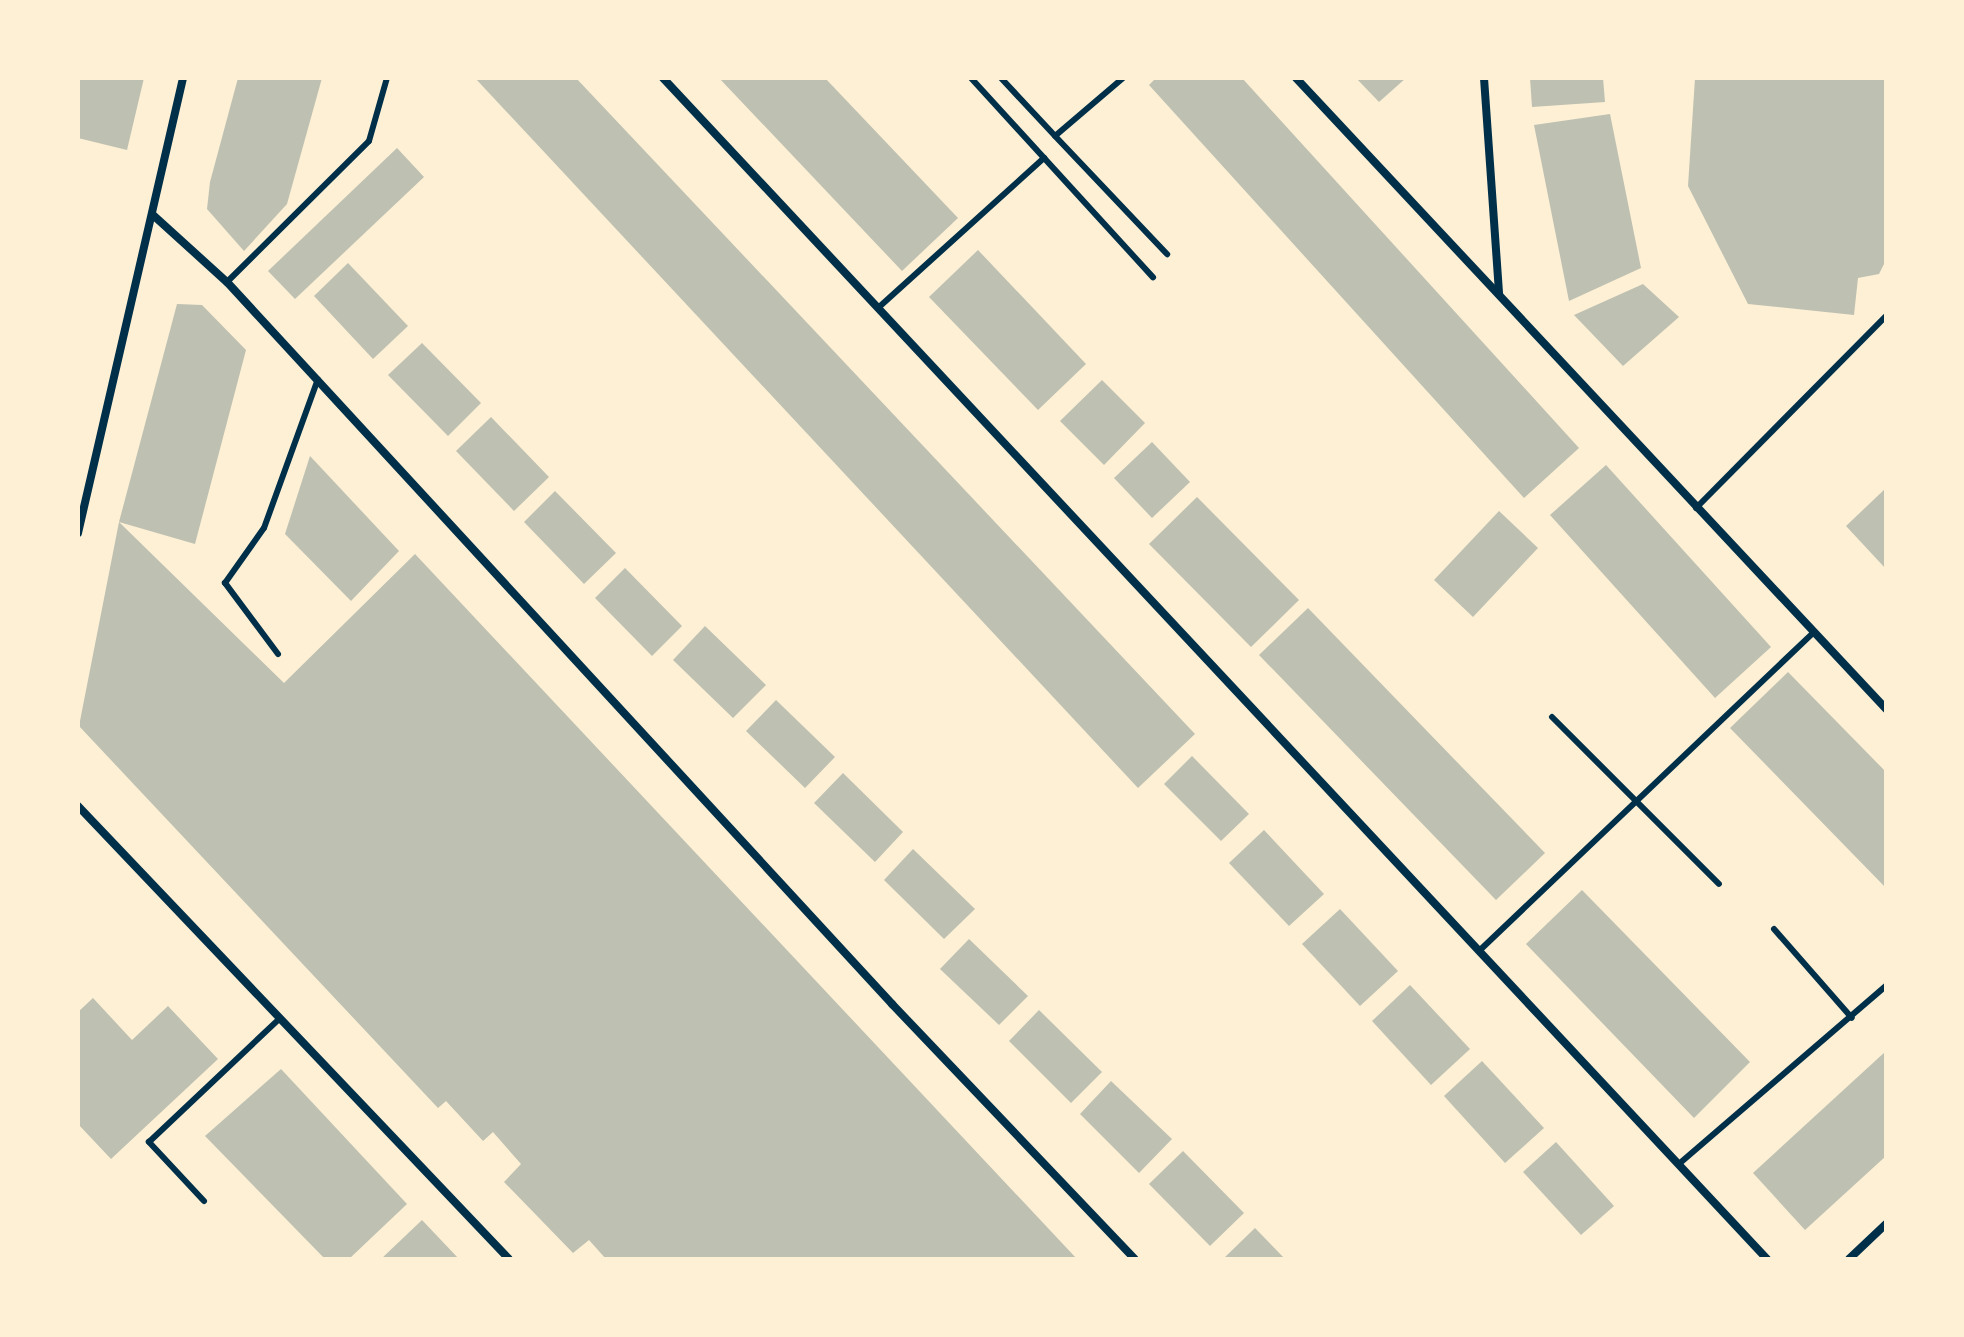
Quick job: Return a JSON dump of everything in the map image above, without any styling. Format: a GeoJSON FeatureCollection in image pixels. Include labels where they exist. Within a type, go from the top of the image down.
{"type":"FeatureCollection","features":[{"type":"Feature","properties":{"kind":"street"},"geometry":{"type":"LineString","coordinates":[[78,533],[183,78]]}},
{"type":"Feature","properties":{"kind":"street"},"geometry":{"type":"LineString","coordinates":[[663,78],[1767,1259]]}},
{"type":"Feature","properties":{"kind":"street"},"geometry":{"type":"LineString","coordinates":[[1296,78],[1886,709]]}},
{"type":"Feature","properties":{"kind":"street"},"geometry":{"type":"LineString","coordinates":[[1484,78],[1499,295]]}},
{"type":"Feature","properties":{"kind":"street"},"geometry":{"type":"LineString","coordinates":[[153,215],[227,282],[881,992],[1135,1259]]}},
{"type":"Feature","properties":{"kind":"street"},"geometry":{"type":"LineString","coordinates":[[78,806],[509,1259]]}},
{"type":"Feature","properties":{"kind":"street"},"geometry":{"type":"LineString","coordinates":[[1849,1259],[1886,1224]]}},
{"type":"Feature","properties":{"kind":"lane"},"geometry":{"type":"LineString","coordinates":[[227,282],[369,141],[387,78]]}},
{"type":"Feature","properties":{"kind":"lane"},"geometry":{"type":"LineString","coordinates":[[971,78],[1153,277]]}},
{"type":"Feature","properties":{"kind":"lane"},"geometry":{"type":"LineString","coordinates":[[1001,78],[1167,254]]}},
{"type":"Feature","properties":{"kind":"lane"},"geometry":{"type":"LineString","coordinates":[[1055,136],[1123,78]]}},
{"type":"Feature","properties":{"kind":"lane"},"geometry":{"type":"LineString","coordinates":[[878,308],[1044,158]]}},
{"type":"Feature","properties":{"kind":"lane"},"geometry":{"type":"LineString","coordinates":[[1696,508],[1886,316]]}},
{"type":"Feature","properties":{"kind":"lane"},"geometry":{"type":"LineString","coordinates":[[278,654],[225,583],[264,528],[318,379]]}},
{"type":"Feature","properties":{"kind":"lane"},"geometry":{"type":"LineString","coordinates":[[1479,951],[1638,804],[1813,633]]}},
{"type":"Feature","properties":{"kind":"lane"},"geometry":{"type":"LineString","coordinates":[[1552,717],[1719,884]]}},
{"type":"Feature","properties":{"kind":"lane"},"geometry":{"type":"LineString","coordinates":[[1774,929],[1852,1018]]}},
{"type":"Feature","properties":{"kind":"lane"},"geometry":{"type":"LineString","coordinates":[[1680,1163],[1886,986]]}},
{"type":"Feature","properties":{"kind":"lane"},"geometry":{"type":"LineString","coordinates":[[204,1201],[149,1142],[280,1018]]}},
{"type":"Feature","properties":{"kind":"building"},"geometry":{"type":"Polygon","coordinates":[[[78,78],[144,78],[127,150],[78,138],[78,78]]]}},
{"type":"Feature","properties":{"kind":"building"},"geometry":{"type":"Polygon","coordinates":[[[238,78],[322,78],[287,204],[244,251],[207,209],[210,182],[238,78]]]}},
{"type":"Feature","properties":{"kind":"building"},"geometry":{"type":"Polygon","coordinates":[[[475,78],[576,78],[1195,734],[1138,788],[475,78]]]}},
{"type":"Feature","properties":{"kind":"building"},"geometry":{"type":"Polygon","coordinates":[[[719,78],[825,78],[958,218],[902,271],[719,78]]]}},
{"type":"Feature","properties":{"kind":"building"},"geometry":{"type":"Polygon","coordinates":[[[1156,78],[1242,78],[1579,448],[1524,498],[1149,85],[1156,78]]]}},
{"type":"Feature","properties":{"kind":"building"},"geometry":{"type":"Polygon","coordinates":[[[1356,78],[1406,78],[1379,102],[1356,78]]]}},
{"type":"Feature","properties":{"kind":"building"},"geometry":{"type":"Polygon","coordinates":[[[1530,78],[1603,78],[1605,102],[1532,107],[1530,78]]]}},
{"type":"Feature","properties":{"kind":"building"},"geometry":{"type":"Polygon","coordinates":[[[1695,78],[1886,78],[1886,260],[1879,274],[1858,278],[1854,315],[1748,304],[1688,186],[1695,78]]]}},
{"type":"Feature","properties":{"kind":"building"},"geometry":{"type":"Polygon","coordinates":[[[1610,114],[1641,268],[1569,301],[1534,125],[1610,114]]]}},
{"type":"Feature","properties":{"kind":"building"},"geometry":{"type":"Polygon","coordinates":[[[397,148],[424,177],[295,299],[268,271],[397,148]]]}},
{"type":"Feature","properties":{"kind":"building"},"geometry":{"type":"Polygon","coordinates":[[[978,250],[1086,364],[1038,410],[929,297],[978,250]]]}},
{"type":"Feature","properties":{"kind":"building"},"geometry":{"type":"Polygon","coordinates":[[[348,263],[408,326],[373,359],[314,296],[348,263]]]}},
{"type":"Feature","properties":{"kind":"building"},"geometry":{"type":"Polygon","coordinates":[[[1643,284],[1679,317],[1623,366],[1574,315],[1643,284]]]}},
{"type":"Feature","properties":{"kind":"building"},"geometry":{"type":"Polygon","coordinates":[[[177,304],[202,305],[246,350],[195,544],[119,522],[177,304]]]}},
{"type":"Feature","properties":{"kind":"building"},"geometry":{"type":"Polygon","coordinates":[[[422,343],[481,403],[448,436],[388,375],[422,343]]]}},
{"type":"Feature","properties":{"kind":"building"},"geometry":{"type":"Polygon","coordinates":[[[1102,380],[1145,423],[1104,465],[1060,421],[1102,380]]]}},
{"type":"Feature","properties":{"kind":"building"},"geometry":{"type":"Polygon","coordinates":[[[491,417],[549,477],[514,511],[456,451],[491,417]]]}},
{"type":"Feature","properties":{"kind":"building"},"geometry":{"type":"Polygon","coordinates":[[[1152,442],[1190,482],[1152,518],[1114,478],[1152,442]]]}},
{"type":"Feature","properties":{"kind":"building"},"geometry":{"type":"Polygon","coordinates":[[[310,456],[399,551],[351,601],[285,534],[310,456]]]}},
{"type":"Feature","properties":{"kind":"building"},"geometry":{"type":"Polygon","coordinates":[[[1606,465],[1771,647],[1715,698],[1550,515],[1606,465]]]}},
{"type":"Feature","properties":{"kind":"building"},"geometry":{"type":"Polygon","coordinates":[[[1886,488],[1886,569],[1846,526],[1886,488]]]}},
{"type":"Feature","properties":{"kind":"building"},"geometry":{"type":"Polygon","coordinates":[[[555,491],[616,553],[584,584],[524,522],[555,491]]]}},
{"type":"Feature","properties":{"kind":"building"},"geometry":{"type":"Polygon","coordinates":[[[1197,497],[1299,600],[1251,647],[1149,544],[1197,497]]]}},
{"type":"Feature","properties":{"kind":"building"},"geometry":{"type":"Polygon","coordinates":[[[1499,511],[1538,548],[1473,617],[1434,580],[1499,511]]]}},
{"type":"Feature","properties":{"kind":"building"},"geometry":{"type":"Polygon","coordinates":[[[119,522],[284,683],[415,554],[1077,1259],[606,1259],[589,1240],[573,1253],[504,1182],[521,1164],[493,1132],[483,1141],[446,1101],[438,1108],[79,726],[119,522]]]}},
{"type":"Feature","properties":{"kind":"building"},"geometry":{"type":"Polygon","coordinates":[[[625,568],[682,626],[652,656],[595,598],[625,568]]]}},
{"type":"Feature","properties":{"kind":"building"},"geometry":{"type":"Polygon","coordinates":[[[1308,608],[1545,853],[1496,900],[1259,655],[1308,608]]]}},
{"type":"Feature","properties":{"kind":"building"},"geometry":{"type":"Polygon","coordinates":[[[705,626],[766,685],[733,718],[673,660],[705,626]]]}},
{"type":"Feature","properties":{"kind":"building"},"geometry":{"type":"Polygon","coordinates":[[[1788,672],[1886,772],[1886,888],[1730,728],[1788,672]]]}},
{"type":"Feature","properties":{"kind":"building"},"geometry":{"type":"Polygon","coordinates":[[[776,700],[835,757],[805,788],[746,731],[776,700]]]}},
{"type":"Feature","properties":{"kind":"building"},"geometry":{"type":"Polygon","coordinates":[[[1192,756],[1249,814],[1221,841],[1164,784],[1192,756]]]}},
{"type":"Feature","properties":{"kind":"building"},"geometry":{"type":"Polygon","coordinates":[[[843,773],[903,832],[875,862],[814,803],[843,773]]]}},
{"type":"Feature","properties":{"kind":"building"},"geometry":{"type":"Polygon","coordinates":[[[1264,830],[1324,894],[1289,926],[1229,863],[1264,830]]]}},
{"type":"Feature","properties":{"kind":"building"},"geometry":{"type":"Polygon","coordinates":[[[913,849],[975,909],[944,939],[884,880],[913,849]]]}},
{"type":"Feature","properties":{"kind":"building"},"geometry":{"type":"Polygon","coordinates":[[[1582,890],[1750,1062],[1694,1118],[1526,944],[1582,890]]]}},
{"type":"Feature","properties":{"kind":"building"},"geometry":{"type":"Polygon","coordinates":[[[1340,909],[1398,971],[1360,1006],[1302,944],[1340,909]]]}},
{"type":"Feature","properties":{"kind":"building"},"geometry":{"type":"Polygon","coordinates":[[[969,939],[1028,996],[999,1025],[940,969],[969,939]]]}},
{"type":"Feature","properties":{"kind":"building"},"geometry":{"type":"Polygon","coordinates":[[[1410,985],[1470,1049],[1431,1085],[1372,1021],[1410,985]]]}},
{"type":"Feature","properties":{"kind":"building"},"geometry":{"type":"Polygon","coordinates":[[[93,998],[132,1040],[168,1006],[218,1059],[111,1159],[78,1124],[78,1012],[93,998]]]}},
{"type":"Feature","properties":{"kind":"building"},"geometry":{"type":"Polygon","coordinates":[[[1039,1010],[1102,1072],[1071,1103],[1009,1041],[1039,1010]]]}},
{"type":"Feature","properties":{"kind":"building"},"geometry":{"type":"Polygon","coordinates":[[[1886,1051],[1886,1156],[1805,1230],[1753,1173],[1886,1051]]]}},
{"type":"Feature","properties":{"kind":"building"},"geometry":{"type":"Polygon","coordinates":[[[1482,1061],[1544,1128],[1505,1163],[1444,1096],[1482,1061]]]}},
{"type":"Feature","properties":{"kind":"building"},"geometry":{"type":"Polygon","coordinates":[[[281,1069],[407,1204],[349,1259],[325,1259],[205,1136],[281,1069]]]}},
{"type":"Feature","properties":{"kind":"building"},"geometry":{"type":"Polygon","coordinates":[[[1111,1081],[1172,1139],[1139,1173],[1080,1114],[1111,1081]]]}},
{"type":"Feature","properties":{"kind":"building"},"geometry":{"type":"Polygon","coordinates":[[[1556,1142],[1614,1206],[1581,1235],[1523,1172],[1556,1142]]]}},
{"type":"Feature","properties":{"kind":"building"},"geometry":{"type":"Polygon","coordinates":[[[1183,1151],[1244,1213],[1210,1246],[1149,1184],[1183,1151]]]}},
{"type":"Feature","properties":{"kind":"building"},"geometry":{"type":"Polygon","coordinates":[[[422,1220],[459,1259],[381,1259],[422,1220]]]}},
{"type":"Feature","properties":{"kind":"building"},"geometry":{"type":"Polygon","coordinates":[[[1255,1228],[1285,1259],[1223,1259],[1255,1228]]]}}]}
